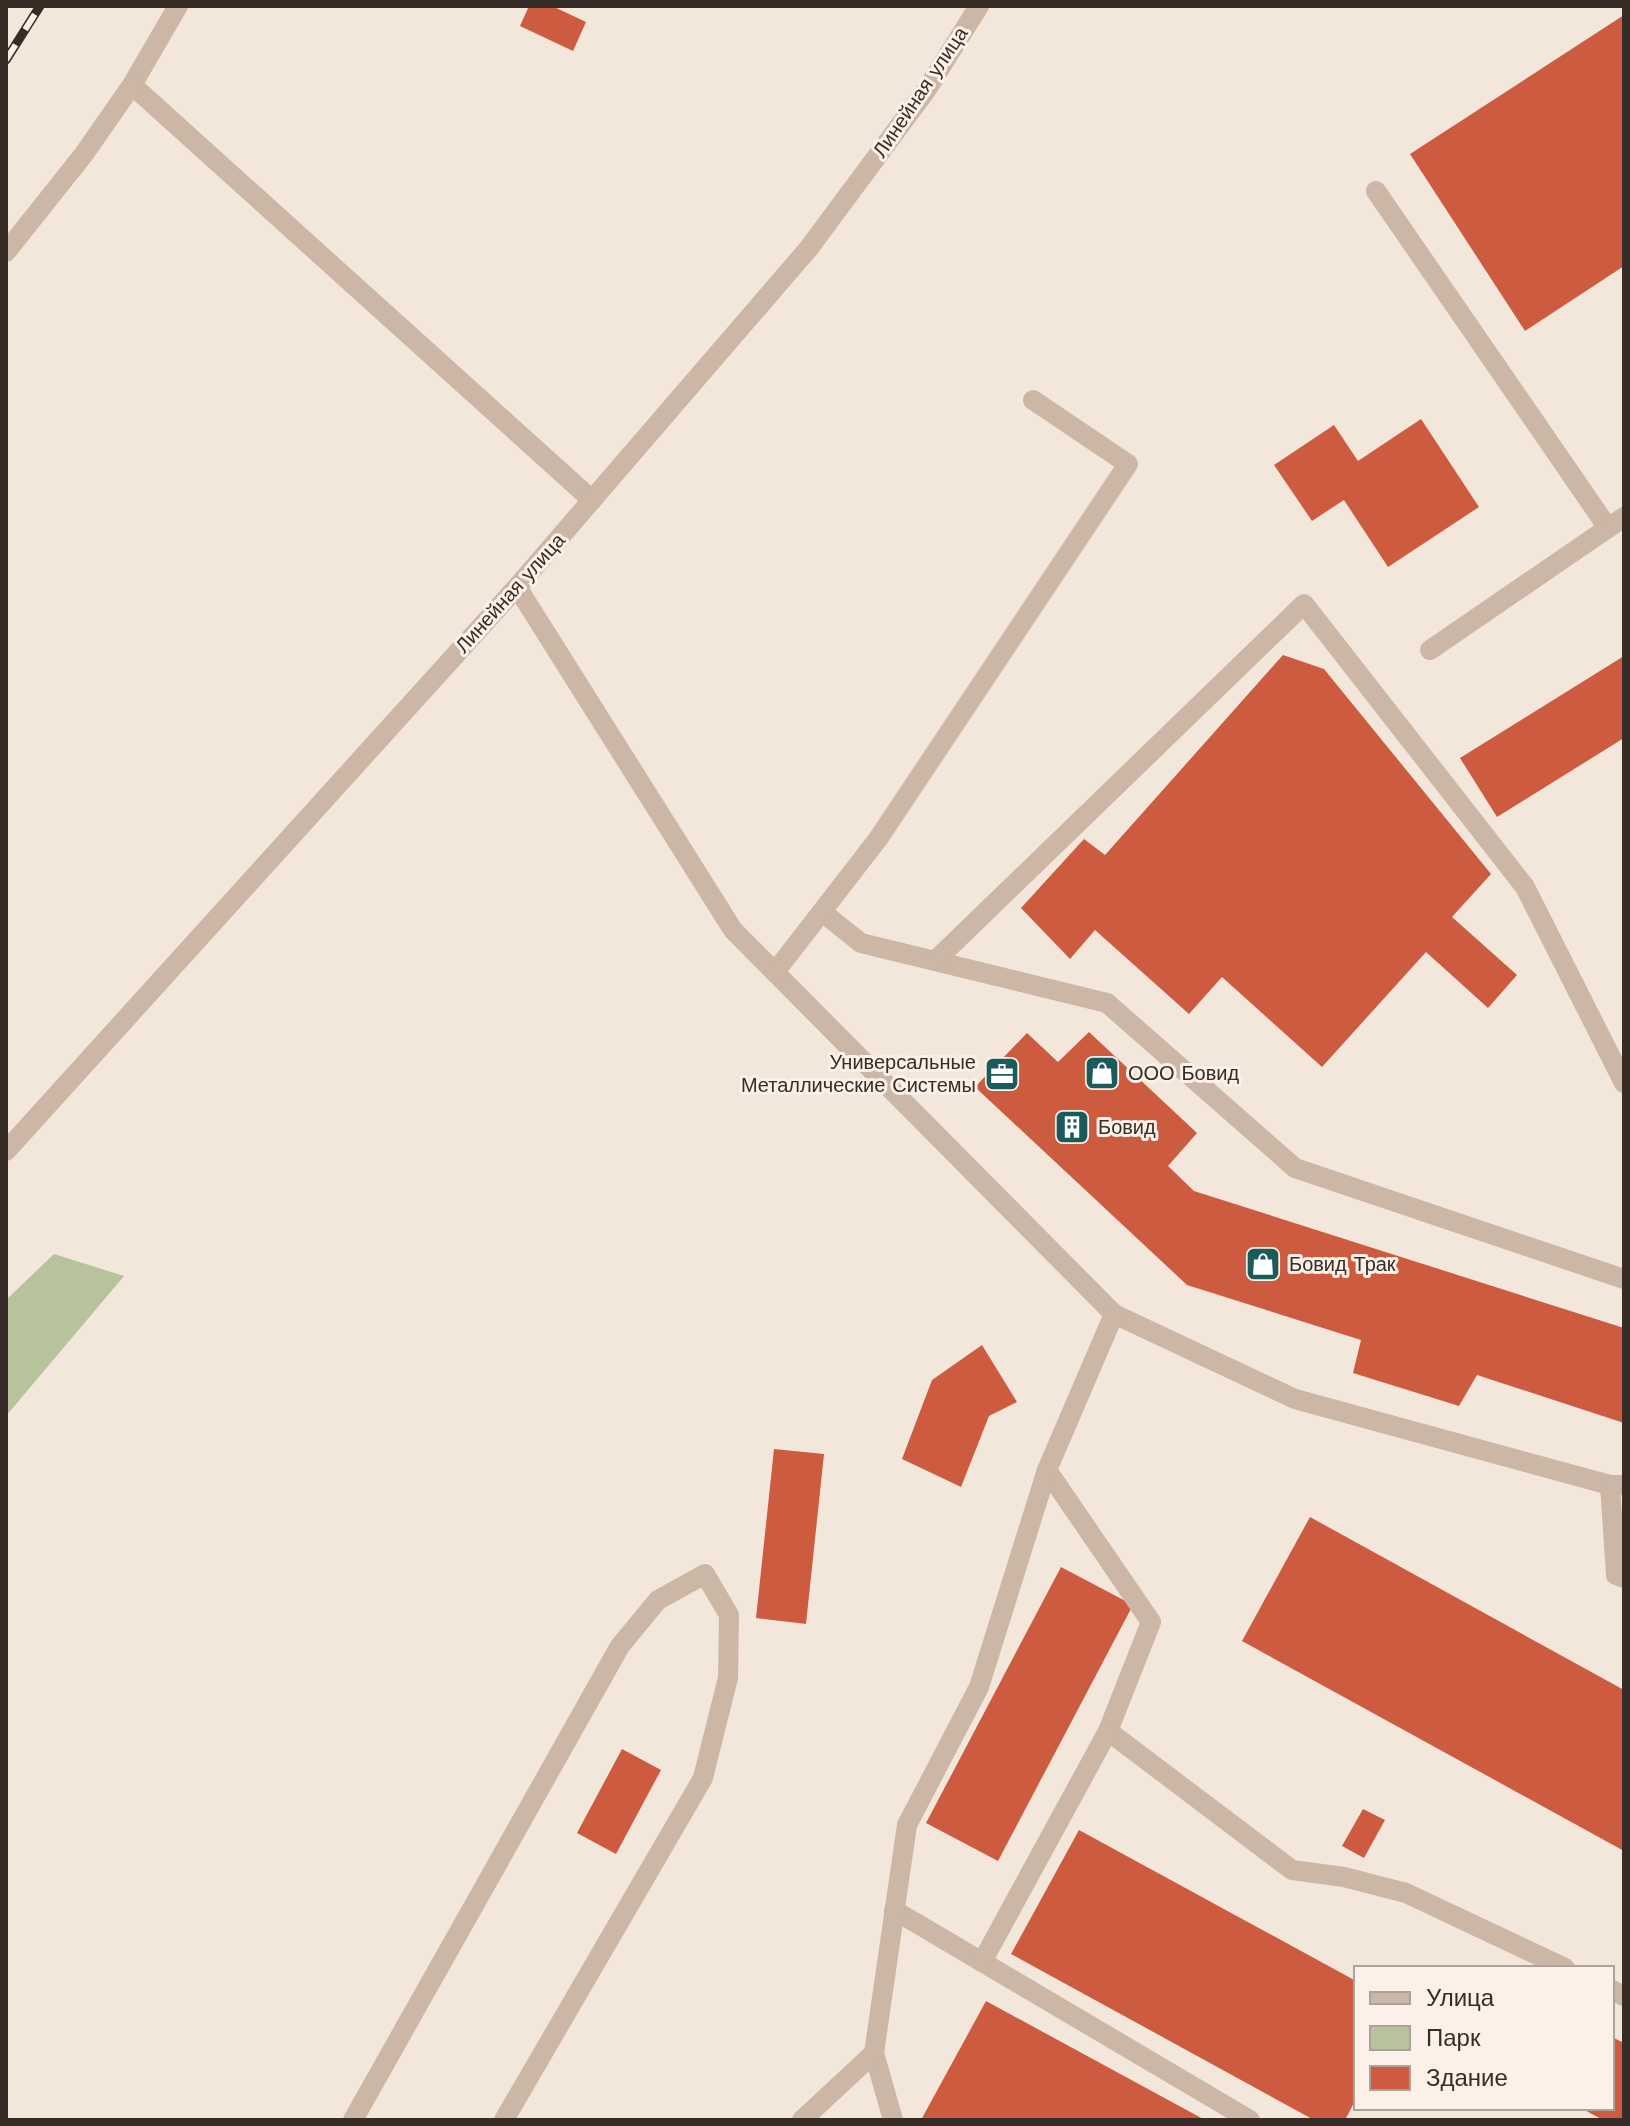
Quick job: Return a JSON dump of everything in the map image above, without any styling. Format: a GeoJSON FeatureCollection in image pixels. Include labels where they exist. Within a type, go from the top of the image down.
{"type":"FeatureCollection","features":[{"type":"Feature","properties":{"kind":"street"},"geometry":{"type":"LineString","coordinates":[[6,252],[84,154],[132,85],[178,6]]}},
{"type":"Feature","properties":{"kind":"street","name":"Линейная улица"},"geometry":{"type":"LineString","coordinates":[[6,1151],[517,587],[809,248],[927,89],[979,6]]}},
{"type":"Feature","properties":{"kind":"street"},"geometry":{"type":"LineString","coordinates":[[132,85],[592,500]]}},
{"type":"Feature","properties":{"kind":"street"},"geometry":{"type":"LineString","coordinates":[[1376,191],[1616,522],[1430,650]]}},
{"type":"Feature","properties":{"kind":"street"},"geometry":{"type":"LineString","coordinates":[[775,972],[878,839],[1128,464],[1033,400]]}},
{"type":"Feature","properties":{"kind":"street"},"geometry":{"type":"LineString","coordinates":[[517,587],[733,930],[1114,1314],[1295,1399],[1617,1485],[1616,1575],[1624,1578]]}},
{"type":"Feature","properties":{"kind":"street"},"geometry":{"type":"LineString","coordinates":[[935,961],[1304,604],[1525,887],[1624,1083]]}},
{"type":"Feature","properties":{"kind":"street"},"geometry":{"type":"LineString","coordinates":[[822,912],[861,943],[1107,1003],[1295,1168],[1624,1279]]}},
{"type":"Feature","properties":{"kind":"street"},"geometry":{"type":"LineString","coordinates":[[893,2120],[874,2053],[907,1825],[979,1687],[1047,1470],[1114,1314]]}},
{"type":"Feature","properties":{"kind":"street"},"geometry":{"type":"LineString","coordinates":[[982,1962],[1108,1731],[1151,1622],[1047,1470]]}},
{"type":"Feature","properties":{"kind":"street"},"geometry":{"type":"LineString","coordinates":[[353,2120],[620,1646],[658,1600],[705,1574],[729,1615],[728,1678],[703,1778],[504,2120]]}},
{"type":"Feature","properties":{"kind":"street"},"geometry":{"type":"LineString","coordinates":[[1108,1731],[1292,1870],[1344,1877],[1406,1893],[1561,1966]]}},
{"type":"Feature","properties":{"kind":"street"},"geometry":{"type":"LineString","coordinates":[[894,1910],[1250,2120]]}},
{"type":"Feature","properties":{"kind":"street"},"geometry":{"type":"LineString","coordinates":[[802,2120],[874,2053]]}},
{"type":"Feature","properties":{"kind":"green space"},"geometry":{"type":"Polygon","coordinates":[[[54,1254],[124,1276],[6,1416],[6,1300],[54,1254]]]}},
{"type":"Feature","properties":{"kind":"building"},"geometry":{"type":"Polygon","coordinates":[[[529,6],[552,6],[586,22],[573,51],[520,26],[529,6]]]}},
{"type":"Feature","properties":{"kind":"building"},"geometry":{"type":"Polygon","coordinates":[[[1624,15],[1624,266],[1525,331],[1410,154],[1624,15]]]}},
{"type":"Feature","properties":{"kind":"building"},"geometry":{"type":"Polygon","coordinates":[[[1421,419],[1479,507],[1388,567],[1344,500],[1312,521],[1274,465],[1334,425],[1358,461],[1421,419]]]}},
{"type":"Feature","properties":{"kind":"building"},"geometry":{"type":"Polygon","coordinates":[[[1283,655],[1324,669],[1491,874],[1452,917],[1517,975],[1488,1008],[1426,952],[1322,1067],[1222,977],[1189,1014],[1095,930],[1070,959],[1021,908],[1084,839],[1105,855],[1283,655]]]}},
{"type":"Feature","properties":{"kind":"building"},"geometry":{"type":"Polygon","coordinates":[[[1624,656],[1624,738],[1497,817],[1460,758],[1624,656]]]}},
{"type":"Feature","properties":{"kind":"building"},"geometry":{"type":"Polygon","coordinates":[[[1089,1032],[1197,1133],[1168,1166],[1194,1191],[1624,1328],[1624,1423],[1477,1375],[1459,1406],[1353,1373],[1361,1340],[1187,1285],[975,1087],[1027,1033],[1058,1062],[1089,1032]]]}},
{"type":"Feature","properties":{"kind":"building"},"geometry":{"type":"Polygon","coordinates":[[[982,1345],[1017,1402],[989,1416],[961,1487],[902,1459],[932,1380],[982,1345]]]}},
{"type":"Feature","properties":{"kind":"building"},"geometry":{"type":"Polygon","coordinates":[[[774,1449],[824,1454],[806,1624],[756,1618],[774,1449]]]}},
{"type":"Feature","properties":{"kind":"building"},"geometry":{"type":"Polygon","coordinates":[[[1310,1517],[1624,1690],[1624,1851],[1242,1641],[1310,1517]]]}},
{"type":"Feature","properties":{"kind":"building"},"geometry":{"type":"Polygon","coordinates":[[[1061,1567],[1133,1605],[998,1861],[926,1823],[1061,1567]]]}},
{"type":"Feature","properties":{"kind":"building"},"geometry":{"type":"Polygon","coordinates":[[[622,1749],[661,1770],[616,1854],[577,1833],[622,1749]]]}},
{"type":"Feature","properties":{"kind":"building"},"geometry":{"type":"Polygon","coordinates":[[[1363,1809],[1385,1820],[1364,1858],[1342,1846],[1363,1809]]]}},
{"type":"Feature","properties":{"kind":"building"},"geometry":{"type":"Polygon","coordinates":[[[1079,1830],[1354,1980],[1354,2103],[1345,2120],[1314,2120],[1011,1954],[1079,1830]]]}},
{"type":"Feature","properties":{"kind":"building"},"geometry":{"type":"Polygon","coordinates":[[[986,2001],[1205,2120],[921,2120],[986,2001]]]}},
{"type":"Feature","properties":{"kind":"building"},"geometry":{"type":"Polygon","coordinates":[[[1614,2038],[1624,2043],[1624,2120],[1603,2120],[1585,2110],[1614,2110],[1614,2038]]]}},
{"type":"Feature","properties":{"kind":"railway"},"geometry":{"type":"LineString","coordinates":[[6,60],[40,6]]}},
{"type":"Feature","properties":{"kind":"place","name":"ООО Бовид"},"geometry":{"type":"Point","coordinates":[1102,1073]}},
{"type":"Feature","properties":{"kind":"place","name":"Универсальные Металлические Системы"},"geometry":{"type":"Point","coordinates":[1002,1074]}},
{"type":"Feature","properties":{"kind":"place","name":"Бовид"},"geometry":{"type":"Point","coordinates":[1072,1127]}},
{"type":"Feature","properties":{"kind":"place","name":"Бовид Трак"},"geometry":{"type":"Point","coordinates":[1263,1264]}}]}
